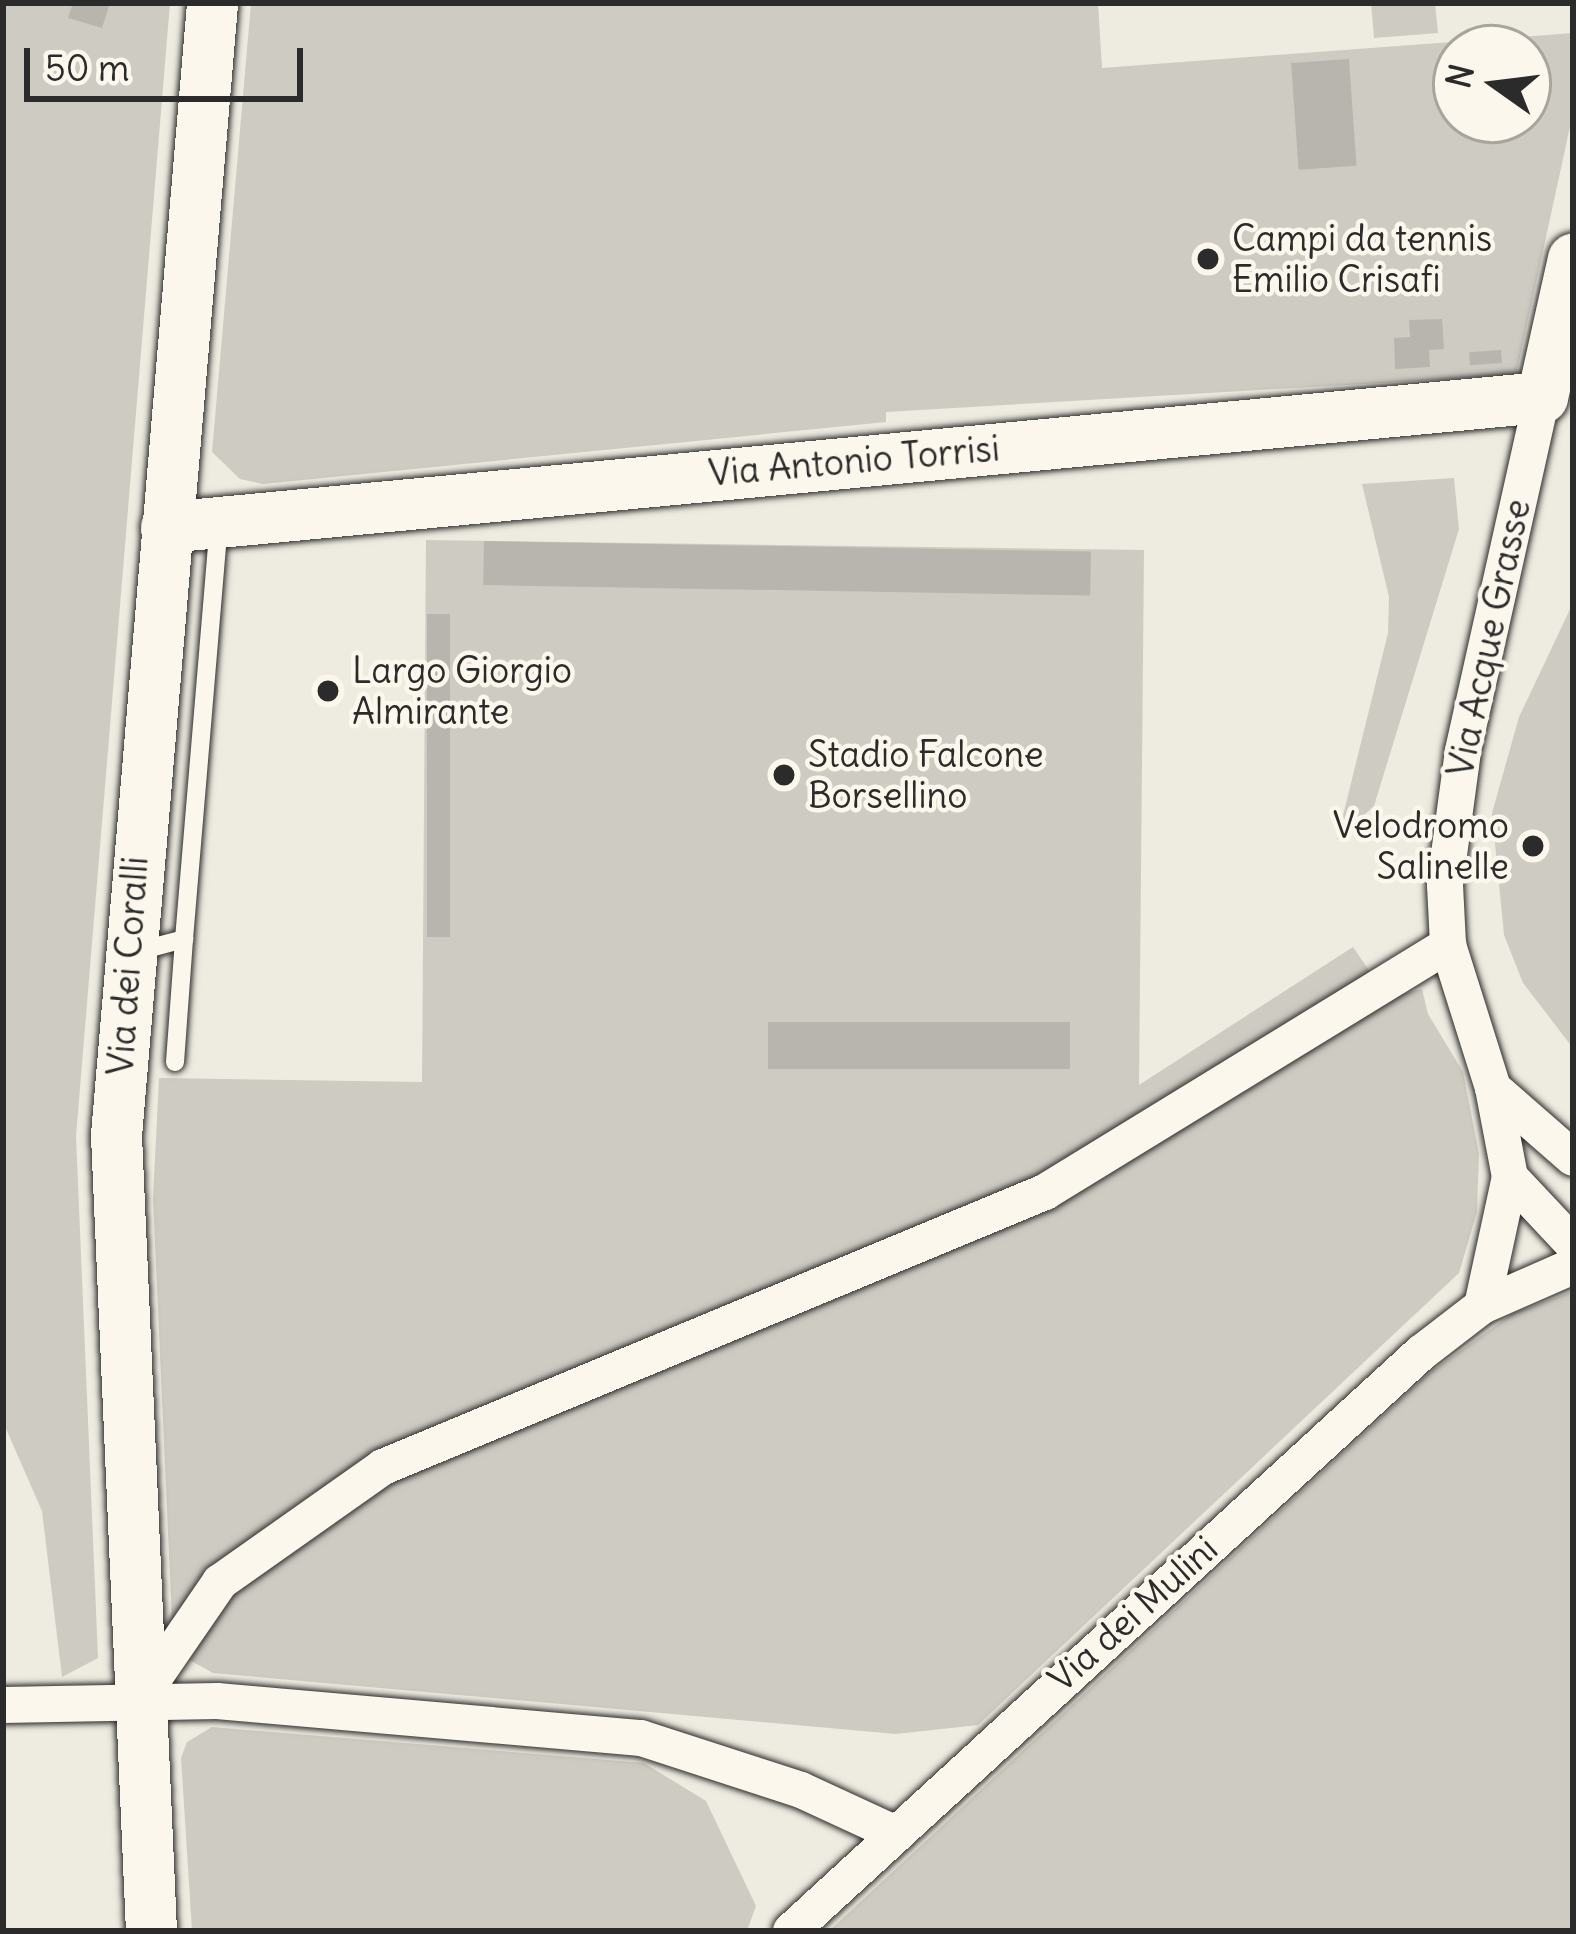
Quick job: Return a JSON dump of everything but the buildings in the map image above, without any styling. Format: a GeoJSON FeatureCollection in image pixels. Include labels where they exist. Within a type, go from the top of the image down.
{"type":"FeatureCollection","features":[{"type":"Feature","properties":{"kind":"street","name":"Via dei Coralli"},"geometry":{"type":"LineString","coordinates":[[151,1931],[116,1258],[128,953],[212,3]]}},
{"type":"Feature","properties":{"kind":"street","name":"Via Acque Grasse"},"geometry":{"type":"LineString","coordinates":[[1510,1177],[1493,1088],[1448,945],[1450,817],[1573,258]]}},
{"type":"Feature","properties":{"kind":"street","name":"Via Antonio Torrisi"},"geometry":{"type":"LineString","coordinates":[[166,527],[1542,398]]}},
{"type":"Feature","properties":{"kind":"street"},"geometry":{"type":"LineString","coordinates":[[137,1703],[220,1582],[383,1467],[1045,1192],[1448,945]]}},
{"type":"Feature","properties":{"kind":"street"},"geometry":{"type":"LineString","coordinates":[[1493,1088],[1560,1148],[1573,1169]]}},
{"type":"Feature","properties":{"kind":"street"},"geometry":{"type":"LineString","coordinates":[[1510,1177],[1573,1244]]}},
{"type":"Feature","properties":{"kind":"street"},"geometry":{"type":"LineString","coordinates":[[1482,1306],[1502,1243],[1510,1177]]}},
{"type":"Feature","properties":{"kind":"street"},"geometry":{"type":"LineString","coordinates":[[1482,1306],[1573,1266]]}},
{"type":"Feature","properties":{"kind":"street","name":"Via dei Mulini"},"geometry":{"type":"LineString","coordinates":[[791,1931],[1482,1306]]}},
{"type":"Feature","properties":{"kind":"street"},"geometry":{"type":"LineString","coordinates":[[3,1705],[218,1701],[641,1738],[802,1790],[894,1833]]}},
{"type":"Feature","properties":{"kind":"lane"},"geometry":{"type":"LineString","coordinates":[[176,1062],[219,522]]}},
{"type":"Feature","properties":{"kind":"lane"},"geometry":{"type":"LineString","coordinates":[[128,953],[184,939]]}},
{"type":"Feature","properties":{"kind":"shaded area"},"geometry":{"type":"Polygon","coordinates":[[[3,3],[170,3],[76,1136],[98,1658],[62,1677],[42,1511],[3,1422],[3,3]]]}},
{"type":"Feature","properties":{"kind":"shaded area"},"geometry":{"type":"Polygon","coordinates":[[[251,3],[1098,3],[1102,68],[1432,43],[1432,144],[1552,144],[1552,35],[1573,33],[1573,113],[1516,375],[886,412],[886,422],[263,484],[240,479],[212,452],[251,3]]]}},
{"type":"Feature","properties":{"kind":"shaded area"},"geometry":{"type":"Polygon","coordinates":[[[1371,3],[1435,3],[1437,24],[1432,24],[1432,33],[1374,38],[1371,3]]]}},
{"type":"Feature","properties":{"kind":"shaded area"},"geometry":{"type":"Polygon","coordinates":[[[1454,478],[1459,529],[1374,806],[1337,840],[1388,633],[1389,597],[1362,484],[1454,478]]]}},
{"type":"Feature","properties":{"kind":"shaded area"},"geometry":{"type":"Polygon","coordinates":[[[426,540],[1144,550],[1139,1085],[1353,947],[1377,982],[1043,1180],[379,1458],[172,1621],[153,1198],[159,1078],[422,1082],[426,540]]]}},
{"type":"Feature","properties":{"kind":"shaded area","name":"Velodromo Salinelle"},"geometry":{"type":"Polygon","coordinates":[[[1573,603],[1573,1048],[1523,983],[1504,935],[1492,813],[1519,717],[1573,603]]]}},
{"type":"Feature","properties":{"kind":"shaded area"},"geometry":{"type":"Polygon","coordinates":[[[1422,989],[1428,1014],[1463,1072],[1479,1153],[1477,1212],[1459,1273],[978,1725],[896,1734],[213,1673],[184,1657],[227,1592],[386,1477],[1055,1202],[1389,997],[1422,989]]]}},
{"type":"Feature","properties":{"kind":"shaded area"},"geometry":{"type":"Polygon","coordinates":[[[1573,1291],[1573,1931],[829,1931],[1428,1374],[1512,1314],[1573,1291]]]}},
{"type":"Feature","properties":{"kind":"shaded area"},"geometry":{"type":"Polygon","coordinates":[[[212,1727],[644,1763],[706,1801],[756,1906],[747,1931],[192,1931],[181,1758],[187,1742],[212,1727]]]}},
{"type":"Feature","properties":{"kind":"place","name":"Campi da tennis Emilio Crisafi"},"geometry":{"type":"Point","coordinates":[1208,259]}},
{"type":"Feature","properties":{"kind":"place","name":"Largo Giorgio Almirante"},"geometry":{"type":"Point","coordinates":[328,691]}},
{"type":"Feature","properties":{"kind":"place","name":"Stadio Falcone Borsellino"},"geometry":{"type":"Point","coordinates":[784,775]}},
{"type":"Feature","properties":{"kind":"place","name":"Velodromo Salinelle"},"geometry":{"type":"Point","coordinates":[1533,846]}}]}
